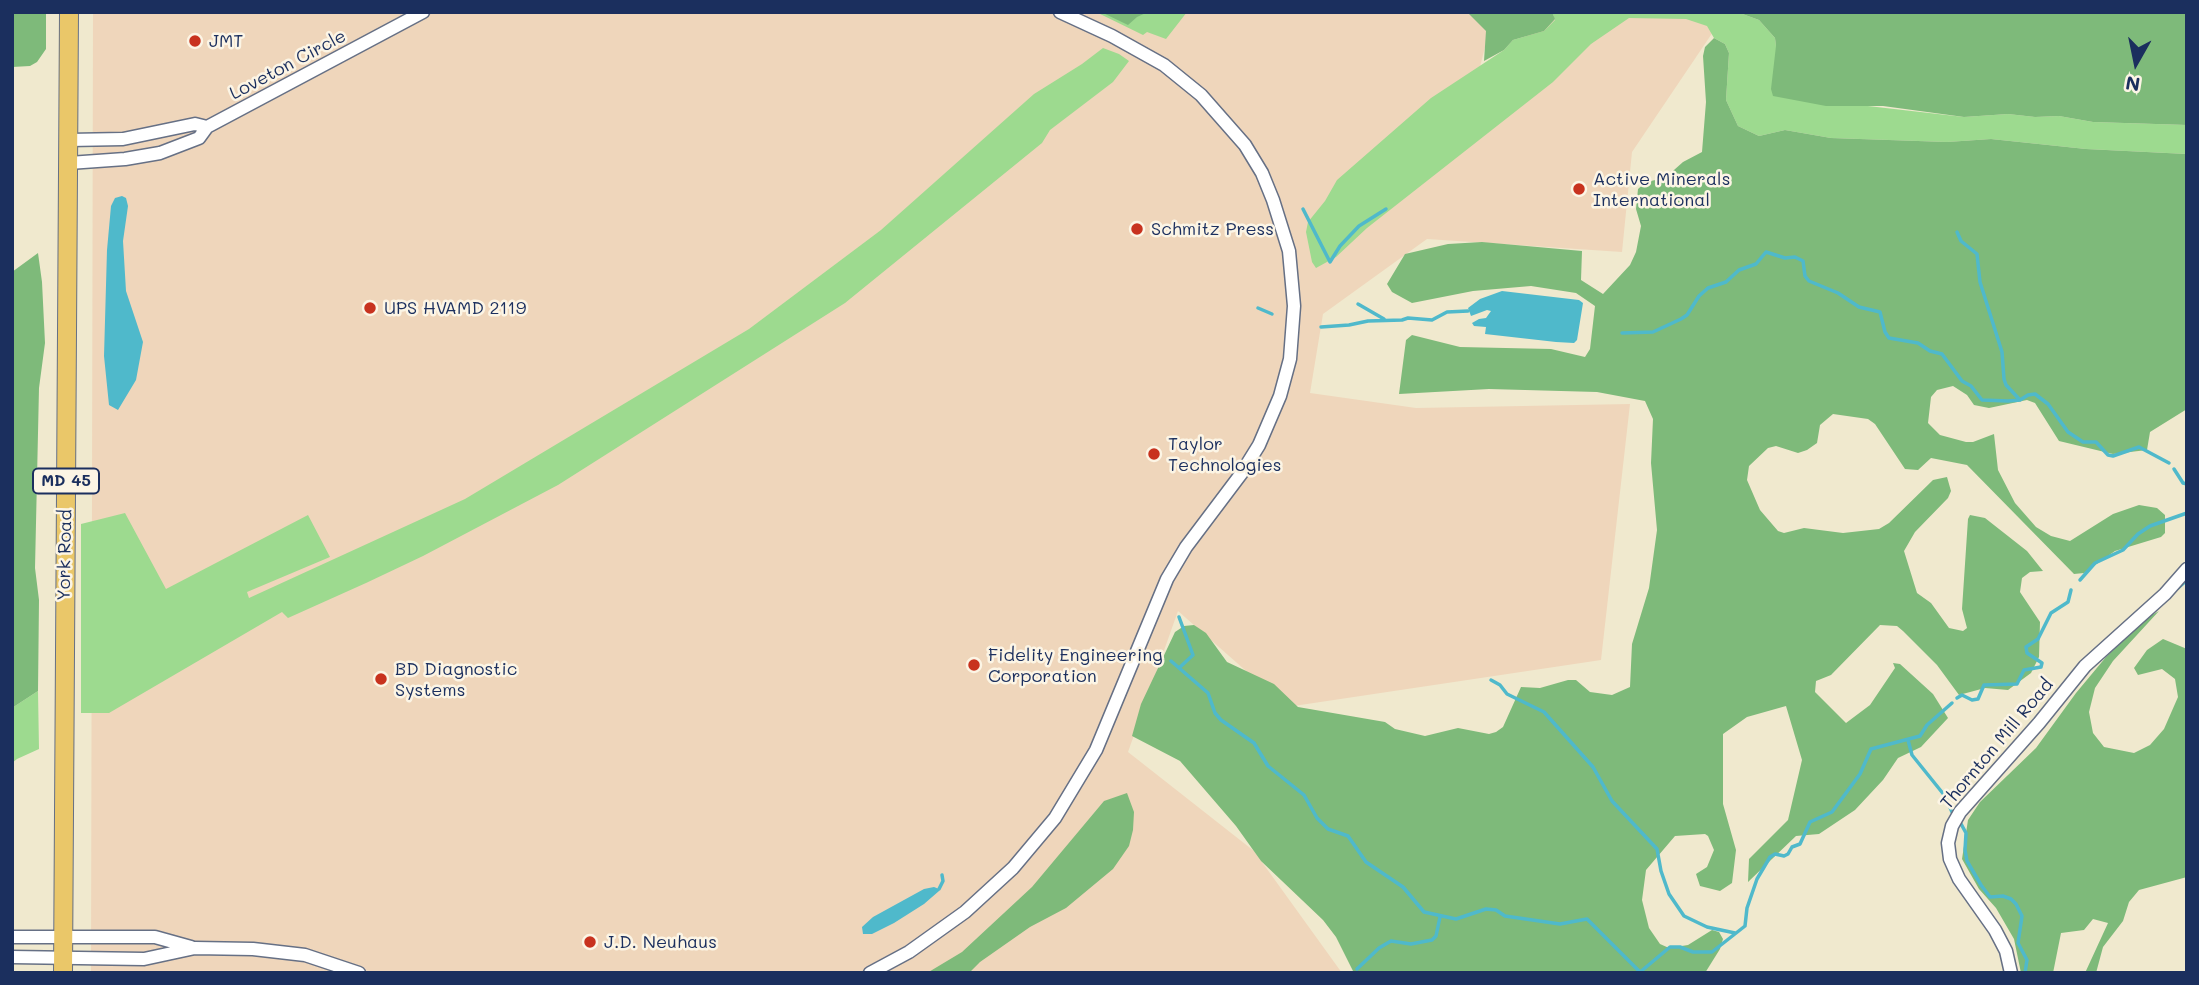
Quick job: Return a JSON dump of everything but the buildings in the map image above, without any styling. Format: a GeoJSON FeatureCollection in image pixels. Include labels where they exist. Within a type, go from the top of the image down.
{"type":"FeatureCollection","features":[{"type":"Feature","properties":{"kind":"main road","name":"York Road"},"geometry":{"type":"LineString","coordinates":[[63,965],[69,12]]}},
{"type":"Feature","properties":{"kind":"street","name":"Loveton Circle"},"geometry":{"type":"LineString","coordinates":[[69,163],[125,159],[160,153],[199,138],[206,127],[423,12]]}},
{"type":"Feature","properties":{"kind":"street"},"geometry":{"type":"LineString","coordinates":[[870,973],[909,951],[965,912],[1013,868],[1055,818],[1096,750],[1167,579],[1186,547],[1241,474],[1259,445],[1278,403],[1290,359],[1294,306],[1289,251],[1267,185],[1245,145],[1201,95],[1164,65],[1112,36],[1060,12]]}},
{"type":"Feature","properties":{"kind":"street","name":"Loveton Circle"},"geometry":{"type":"LineString","coordinates":[[69,140],[123,139],[195,124],[206,127]]}},
{"type":"Feature","properties":{"kind":"street","name":"Thornton Mill Road"},"geometry":{"type":"LineString","coordinates":[[2011,973],[2006,951],[1995,930],[1959,879],[1950,859],[1948,842],[1952,827],[1960,811],[2039,723],[2085,666],[2165,594],[2187,569]]}},
{"type":"Feature","properties":{"kind":"street"},"geometry":{"type":"LineString","coordinates":[[12,937],[155,937],[195,948],[288,952],[320,959],[359,973]]}},
{"type":"Feature","properties":{"kind":"street"},"geometry":{"type":"LineString","coordinates":[[12,957],[63,965],[144,959],[195,948]]}},
{"type":"Feature","properties":{"kind":"shaded area"},"geometry":{"type":"Polygon","coordinates":[[[93,12],[1480,12],[1491,23],[1480,67],[1562,12],[1698,12],[1715,29],[1632,152],[1622,252],[1427,239],[1323,314],[1310,393],[1416,408],[1630,404],[1601,660],[1287,707],[1178,611],[1128,752],[1254,851],[1342,973],[91,973],[93,12]]]}},
{"type":"Feature","properties":{"kind":"green space"},"geometry":{"type":"Polygon","coordinates":[[[12,12],[46,12],[46,49],[37,62],[30,66],[12,67],[12,12]]]}},
{"type":"Feature","properties":{"kind":"green space"},"geometry":{"type":"Polygon","coordinates":[[[1096,12],[1187,12],[1166,39],[1147,32],[1143,35],[1096,12]]]}},
{"type":"Feature","properties":{"kind":"green space"},"geometry":{"type":"Polygon","coordinates":[[[1101,12],[1148,12],[1128,25],[1101,12]]]}},
{"type":"Feature","properties":{"kind":"green space"},"geometry":{"type":"Polygon","coordinates":[[[1467,12],[1552,12],[1555,19],[1544,31],[1513,40],[1504,50],[1484,61],[1486,31],[1467,12]]]}},
{"type":"Feature","properties":{"kind":"green space"},"geometry":{"type":"Polygon","coordinates":[[[1552,12],[1737,12],[1759,20],[1775,38],[1776,46],[1868,106],[1964,117],[2008,114],[2059,116],[2093,122],[2187,125],[2187,154],[2086,149],[1991,139],[1947,142],[1831,138],[1785,130],[1759,136],[1738,126],[1726,100],[1729,53],[1725,44],[1714,38],[1707,26],[1686,19],[1629,18],[1591,44],[1553,82],[1367,228],[1336,257],[1316,268],[1312,262],[1306,232],[1308,222],[1337,180],[1431,98],[1504,50],[1513,40],[1544,31],[1555,20],[1552,12]]]}},
{"type":"Feature","properties":{"kind":"green space"},"geometry":{"type":"Polygon","coordinates":[[[1737,12],[2187,12],[2187,125],[2093,122],[2059,116],[2008,114],[1964,117],[1883,106],[1826,106],[1773,96],[1771,89],[1775,38],[1759,20],[1737,12]]]}},
{"type":"Feature","properties":{"kind":"green space"},"geometry":{"type":"Polygon","coordinates":[[[1714,38],[1725,44],[1729,53],[1726,100],[1738,126],[1759,136],[1785,130],[1831,138],[1947,142],[1991,139],[2086,149],[2187,154],[2187,409],[2150,432],[2147,450],[2113,454],[2059,441],[2035,403],[2027,400],[1989,408],[1974,405],[1967,395],[1953,386],[1937,390],[1931,397],[1928,423],[1940,435],[1966,442],[1994,434],[1998,470],[2015,503],[2036,527],[2051,536],[2070,541],[2113,514],[2139,505],[2157,508],[2165,515],[2165,533],[2161,537],[2115,551],[2084,573],[2074,574],[1967,465],[1931,458],[1918,470],[1905,469],[1875,424],[1868,419],[1833,414],[1820,425],[1817,443],[1807,450],[1798,453],[1776,446],[1768,448],[1749,466],[1747,480],[1760,510],[1778,531],[1784,533],[1804,528],[1843,533],[1879,529],[1889,523],[1933,480],[1947,477],[1951,491],[1948,498],[1915,532],[1904,551],[1917,593],[1931,603],[1949,628],[1963,631],[1967,628],[1962,609],[1968,519],[1970,515],[1985,518],[2027,551],[2043,571],[2030,572],[2022,578],[2020,592],[2040,622],[2039,657],[2031,673],[2008,690],[1985,688],[1959,695],[1937,665],[1903,631],[1897,626],[1880,625],[1831,675],[1816,681],[1815,692],[1846,723],[1870,705],[1895,668],[1893,663],[1900,664],[1933,694],[1948,718],[1921,747],[1898,758],[1883,780],[1855,810],[1819,834],[1796,836],[1748,882],[1749,859],[1788,820],[1802,760],[1786,706],[1747,717],[1723,734],[1723,804],[1736,850],[1732,883],[1720,891],[1700,886],[1696,874],[1707,867],[1714,850],[1708,836],[1675,836],[1646,870],[1642,900],[1649,928],[1660,944],[1669,948],[1688,945],[1712,930],[1719,932],[1723,939],[1720,949],[1705,973],[1354,973],[1336,937],[1323,920],[1261,861],[1236,826],[1180,761],[1132,736],[1141,704],[1175,632],[1184,626],[1194,625],[1206,633],[1227,662],[1274,684],[1298,707],[1385,722],[1395,729],[1425,736],[1458,728],[1489,734],[1496,732],[1503,727],[1521,687],[1540,688],[1576,680],[1590,692],[1612,695],[1630,687],[1632,644],[1649,588],[1657,530],[1651,463],[1653,419],[1645,401],[1597,392],[1489,389],[1399,394],[1406,340],[1412,335],[1460,347],[1551,349],[1585,357],[1590,349],[1595,306],[1576,293],[1531,286],[1473,291],[1412,303],[1392,292],[1387,284],[1405,254],[1448,244],[1482,242],[1582,251],[1581,280],[1603,294],[1630,265],[1636,252],[1641,226],[1636,209],[1638,189],[1646,182],[1665,178],[1683,162],[1702,152],[1706,102],[1703,56],[1705,47],[1714,38]]]}},
{"type":"Feature","properties":{"kind":"green space"},"geometry":{"type":"Polygon","coordinates":[[[1103,48],[1129,61],[1113,82],[1050,130],[1042,143],[845,303],[558,485],[366,583],[288,618],[282,612],[109,713],[81,713],[81,524],[125,513],[166,589],[308,515],[330,557],[247,592],[249,598],[465,499],[749,329],[881,230],[1034,94],[1103,48]]]}},
{"type":"Feature","properties":{"kind":"green space"},"geometry":{"type":"Polygon","coordinates":[[[38,253],[45,343],[39,388],[35,568],[39,600],[38,691],[12,708],[12,272],[38,253]]]}},
{"type":"Feature","properties":{"kind":"green space"},"geometry":{"type":"Polygon","coordinates":[[[2159,611],[2113,661],[2095,688],[2089,712],[2093,733],[2104,747],[2134,753],[2150,745],[2164,729],[2178,697],[2175,679],[2162,669],[2138,675],[2134,668],[2147,650],[2163,639],[2187,649],[2187,877],[2139,890],[2129,902],[2123,921],[2103,947],[2096,973],[2085,973],[2108,923],[2093,919],[2084,930],[2061,933],[2053,973],[2021,973],[2014,939],[1962,859],[1968,820],[1980,802],[2036,748],[2106,657],[2145,619],[2159,611]]]}},
{"type":"Feature","properties":{"kind":"green space"},"geometry":{"type":"Polygon","coordinates":[[[38,691],[39,749],[12,763],[12,708],[38,691]]]}},
{"type":"Feature","properties":{"kind":"green space"},"geometry":{"type":"Polygon","coordinates":[[[1127,793],[1134,812],[1133,830],[1129,846],[1113,869],[1066,908],[1030,927],[980,962],[969,973],[927,973],[962,952],[1032,887],[1104,801],[1127,793]]]}},
{"type":"Feature","properties":{"kind":"water"},"geometry":{"type":"Polygon","coordinates":[[[115,198],[126,198],[128,206],[123,241],[126,291],[143,342],[136,380],[118,410],[109,405],[104,356],[111,206],[115,198]]]}},
{"type":"Feature","properties":{"kind":"water"},"geometry":{"type":"Polygon","coordinates":[[[1502,291],[1579,300],[1583,303],[1577,340],[1574,343],[1556,342],[1485,334],[1486,327],[1474,326],[1472,323],[1486,318],[1491,311],[1471,316],[1468,308],[1480,299],[1502,291]]]}},
{"type":"Feature","properties":{"kind":"water"},"geometry":{"type":"Polygon","coordinates":[[[934,887],[939,891],[924,904],[872,934],[863,934],[862,927],[873,917],[924,889],[934,887]]]}},
{"type":"Feature","properties":{"kind":"waterway"},"geometry":{"type":"LineString","coordinates":[[1303,209],[1330,262],[1340,246],[1359,226],[1386,209]]}},
{"type":"Feature","properties":{"kind":"waterway"},"geometry":{"type":"LineString","coordinates":[[1957,232],[1961,241],[1977,254],[1980,282],[2002,352],[2004,379],[2020,400]]}},
{"type":"Feature","properties":{"kind":"waterway"},"geometry":{"type":"LineString","coordinates":[[1622,333],[1653,332],[1681,319],[1708,288],[1726,282],[1739,270],[1756,264],[1766,252],[1785,258],[1795,257],[1803,261],[1805,276],[1809,281],[1838,293],[1859,307],[1880,312],[1889,338],[1918,343],[1930,351],[1942,354],[1962,381],[1971,386],[1982,400],[2020,400],[2035,394],[2048,404],[2068,432],[2083,442],[2096,442],[2108,455],[2113,456],[2139,447],[2169,463]]}},
{"type":"Feature","properties":{"kind":"waterway"},"geometry":{"type":"LineString","coordinates":[[1358,304],[1384,319]]}},
{"type":"Feature","properties":{"kind":"waterway"},"geometry":{"type":"LineString","coordinates":[[1258,308],[1272,314]]}},
{"type":"Feature","properties":{"kind":"waterway"},"geometry":{"type":"LineString","coordinates":[[1321,327],[1408,318],[1432,320],[1447,312],[1468,311]]}},
{"type":"Feature","properties":{"kind":"waterway"},"geometry":{"type":"LineString","coordinates":[[2174,469],[2183,483],[2187,484]]}},
{"type":"Feature","properties":{"kind":"waterway"},"geometry":{"type":"LineString","coordinates":[[2080,580],[2095,563],[2123,550],[2150,526],[2187,513]]}},
{"type":"Feature","properties":{"kind":"waterway"},"geometry":{"type":"LineString","coordinates":[[2178,588],[2187,580]]}},
{"type":"Feature","properties":{"kind":"waterway"},"geometry":{"type":"LineString","coordinates":[[1957,698],[1962,695],[1972,700],[1978,699],[1984,685],[2017,684],[2024,670],[2041,667],[2042,663],[2027,653],[2026,647],[2038,639],[2051,613],[2068,602],[2071,590]]}},
{"type":"Feature","properties":{"kind":"waterway"},"geometry":{"type":"LineString","coordinates":[[1179,617],[1193,655],[1179,668]]}},
{"type":"Feature","properties":{"kind":"waterway"},"geometry":{"type":"LineString","coordinates":[[1171,661],[1208,693],[1215,713],[1221,720],[1254,743],[1268,766],[1304,795],[1317,818],[1328,829],[1348,836],[1366,862],[1403,887],[1424,912],[1456,919],[1486,909],[1496,910],[1505,916],[1560,924],[1587,919],[1640,972]]}},
{"type":"Feature","properties":{"kind":"waterway"},"geometry":{"type":"LineString","coordinates":[[1491,680],[1500,685],[1507,694],[1544,712],[1593,767],[1612,801],[1657,849],[1669,894],[1684,916],[1707,927],[1735,933]]}},
{"type":"Feature","properties":{"kind":"waterway"},"geometry":{"type":"LineString","coordinates":[[1639,973],[1670,947],[1680,947],[1693,952],[1712,952],[1745,926],[1747,908],[1757,879],[1770,857],[1775,854],[1788,854],[1792,847],[1800,844],[1810,822],[1832,812],[1860,774],[1871,749],[1920,736],[1927,725],[1952,703]]}},
{"type":"Feature","properties":{"kind":"waterway"},"geometry":{"type":"LineString","coordinates":[[1908,740],[1912,755],[1945,796],[1952,812]]}},
{"type":"Feature","properties":{"kind":"waterway"},"geometry":{"type":"LineString","coordinates":[[1960,822],[1966,833],[1967,861],[1981,885],[1990,897],[2003,896],[2011,899],[2022,916],[2018,943],[2027,960],[2025,973]]}},
{"type":"Feature","properties":{"kind":"waterway"},"geometry":{"type":"LineString","coordinates":[[939,889],[943,881],[942,875]]}},
{"type":"Feature","properties":{"kind":"waterway"},"geometry":{"type":"LineString","coordinates":[[1357,969],[1379,948],[1391,941],[1411,944],[1432,940],[1436,936],[1440,917]]}},
{"type":"Feature","properties":{"kind":"place","name":"JMT"},"geometry":{"type":"Point","coordinates":[195,41]}},
{"type":"Feature","properties":{"kind":"place","name":"Active Minerals International"},"geometry":{"type":"Point","coordinates":[1579,189]}},
{"type":"Feature","properties":{"kind":"place","name":"Schmitz Press"},"geometry":{"type":"Point","coordinates":[1137,229]}},
{"type":"Feature","properties":{"kind":"place","name":"UPS HVAMD 2119"},"geometry":{"type":"Point","coordinates":[370,308]}},
{"type":"Feature","properties":{"kind":"place","name":"Taylor Technologies"},"geometry":{"type":"Point","coordinates":[1154,454]}},
{"type":"Feature","properties":{"kind":"place","name":"Fidelity Engineering Corporation"},"geometry":{"type":"Point","coordinates":[974,665]}},
{"type":"Feature","properties":{"kind":"place","name":"BD Diagnostic Systems"},"geometry":{"type":"Point","coordinates":[381,679]}},
{"type":"Feature","properties":{"kind":"place","name":"J.D. Neuhaus"},"geometry":{"type":"Point","coordinates":[590,942]}}]}
